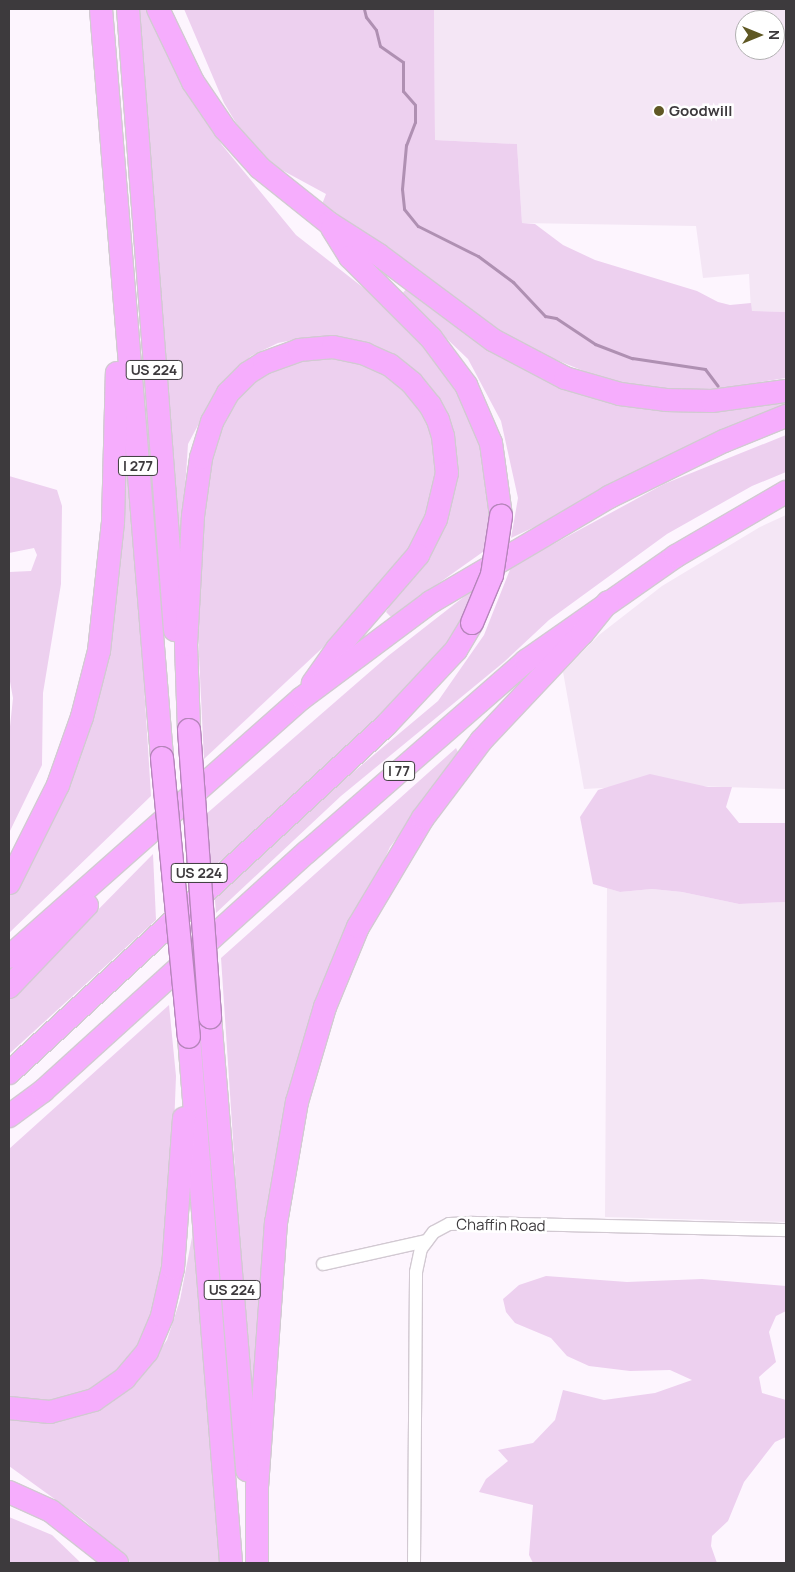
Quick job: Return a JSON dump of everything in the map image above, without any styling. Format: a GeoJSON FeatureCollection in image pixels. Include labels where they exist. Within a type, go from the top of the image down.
{"type":"FeatureCollection","features":[{"type":"Feature","properties":{"kind":"highway","name":"I 277"},"geometry":{"type":"LineString","coordinates":[[101,9],[162,758],[188,1037]]}},
{"type":"Feature","properties":{"kind":"highway","name":"US 224"},"geometry":{"type":"LineString","coordinates":[[128,9],[174,620],[188,730],[256,1563]]}},
{"type":"Feature","properties":{"kind":"highway"},"geometry":{"type":"LineString","coordinates":[[158,9],[193,82],[225,129],[260,168],[329,223],[380,255],[493,340],[565,378],[620,394],[666,400],[712,401],[786,391]]}},
{"type":"Feature","properties":{"kind":"highway"},"geometry":{"type":"LineString","coordinates":[[9,884],[44,819],[72,749],[93,680],[104,620],[116,466],[115,175]]}},
{"type":"Feature","properties":{"kind":"highway"},"geometry":{"type":"LineString","coordinates":[[9,1073],[386,725],[456,650],[472,623],[492,574],[500,516],[491,443],[466,385],[431,338],[350,257],[329,223]]}},
{"type":"Feature","properties":{"kind":"highway"},"geometry":{"type":"LineString","coordinates":[[188,730],[186,646],[193,516],[202,458],[212,422],[232,388],[264,363],[298,350],[333,347],[365,354],[390,365],[412,383],[438,420],[443,436],[447,473],[436,520],[418,555],[337,649],[302,698]]}},
{"type":"Feature","properties":{"kind":"highway"},"geometry":{"type":"LineString","coordinates":[[9,958],[140,844],[302,698],[431,602],[543,534],[683,460],[786,416]]}},
{"type":"Feature","properties":{"kind":"highway","name":"I 77"},"geometry":{"type":"LineString","coordinates":[[9,1116],[43,1091],[307,852],[526,661],[608,602],[747,512],[786,492]]}},
{"type":"Feature","properties":{"kind":"highway"},"geometry":{"type":"LineString","coordinates":[[256,1563],[258,1487],[276,1223],[297,1102],[325,1007],[358,927],[423,818],[481,740],[582,634],[608,602]]}},
{"type":"Feature","properties":{"kind":"highway"},"geometry":{"type":"LineString","coordinates":[[9,987],[61,935],[140,844]]}},
{"type":"Feature","properties":{"kind":"highway"},"geometry":{"type":"LineString","coordinates":[[9,1408],[50,1412],[94,1400],[137,1366],[153,1339],[162,1316],[173,1268],[188,1037]]}},
{"type":"Feature","properties":{"kind":"highway","name":"US 224"},"geometry":{"type":"LineString","coordinates":[[188,1037],[231,1563]]}},
{"type":"Feature","properties":{"kind":"highway"},"geometry":{"type":"LineString","coordinates":[[9,1132],[43,1091]]}},
{"type":"Feature","properties":{"kind":"highway"},"geometry":{"type":"LineString","coordinates":[[9,1480],[117,1563]]}},
{"type":"Feature","properties":{"kind":"highway"},"geometry":{"type":"LineString","coordinates":[[9,1492],[51,1511]]}},
{"type":"Feature","properties":{"kind":"street","name":"Chaffin Road"},"geometry":{"type":"LineString","coordinates":[[426,1241],[441,1227],[457,1224],[786,1230]]}},
{"type":"Feature","properties":{"kind":"street"},"geometry":{"type":"LineString","coordinates":[[323,1264],[426,1241]]}},
{"type":"Feature","properties":{"kind":"street"},"geometry":{"type":"LineString","coordinates":[[414,1563],[416,1272],[426,1241]]}},
{"type":"Feature","properties":{"kind":"shaded area"},"geometry":{"type":"Polygon","coordinates":[[[132,9],[152,9],[174,67],[222,145],[296,235],[425,336],[481,431],[493,510],[487,549],[391,617],[386,612],[440,527],[441,415],[347,339],[308,337],[278,343],[251,356],[220,384],[188,444],[180,566],[132,9]]]}},
{"type":"Feature","properties":{"kind":"shaded area"},"geometry":{"type":"Polygon","coordinates":[[[184,9],[434,9],[435,140],[517,144],[522,223],[535,224],[563,245],[595,260],[697,291],[718,302],[730,305],[751,303],[752,311],[786,312],[786,378],[704,391],[637,386],[596,376],[527,348],[316,220],[326,194],[256,156],[224,103],[184,9]]]}},
{"type":"Feature","properties":{"kind":"shaded area"},"geometry":{"type":"Polygon","coordinates":[[[434,9],[786,9],[786,312],[751,311],[749,274],[703,278],[696,226],[522,223],[517,144],[435,140],[434,9]]]}},
{"type":"Feature","properties":{"kind":"shaded area"},"geometry":{"type":"Polygon","coordinates":[[[409,286],[561,384],[786,398],[784,410],[511,538],[518,498],[501,421],[468,359],[401,295],[409,286]]]}},
{"type":"Feature","properties":{"kind":"shaded area"},"geometry":{"type":"Polygon","coordinates":[[[320,354],[382,368],[414,398],[430,427],[440,471],[429,512],[408,558],[365,608],[204,759],[195,573],[209,451],[240,388],[274,362],[320,354]]]}},
{"type":"Feature","properties":{"kind":"shaded area"},"geometry":{"type":"Polygon","coordinates":[[[127,413],[151,796],[9,933],[9,888],[90,710],[127,413]]]}},
{"type":"Feature","properties":{"kind":"shaded area"},"geometry":{"type":"Polygon","coordinates":[[[786,435],[786,472],[752,486],[667,534],[549,620],[504,662],[341,796],[216,913],[214,889],[438,701],[484,635],[511,567],[664,484],[786,435]]]}},
{"type":"Feature","properties":{"kind":"shaded area"},"geometry":{"type":"Polygon","coordinates":[[[9,476],[57,490],[62,506],[61,584],[43,693],[42,765],[9,833],[9,736],[13,698],[9,676],[9,572],[31,571],[37,555],[34,548],[9,553],[9,476]]]}},
{"type":"Feature","properties":{"kind":"shaded area"},"geometry":{"type":"Polygon","coordinates":[[[786,515],[786,789],[659,785],[584,789],[563,672],[599,635],[662,586],[760,527],[786,515]]]}},
{"type":"Feature","properties":{"kind":"shaded area"},"geometry":{"type":"Polygon","coordinates":[[[479,585],[447,653],[244,843],[211,868],[205,815],[388,656],[479,585]]]}},
{"type":"Feature","properties":{"kind":"shaded area"},"geometry":{"type":"Polygon","coordinates":[[[456,748],[460,756],[390,847],[319,1008],[252,1426],[221,958],[456,748]]]}},
{"type":"Feature","properties":{"kind":"shaded area"},"geometry":{"type":"Polygon","coordinates":[[[650,774],[708,787],[732,787],[726,807],[739,823],[786,823],[786,902],[739,904],[682,892],[652,889],[620,892],[593,884],[580,817],[598,790],[650,774]]]}},
{"type":"Feature","properties":{"kind":"shaded area"},"geometry":{"type":"Polygon","coordinates":[[[153,854],[156,920],[9,1054],[9,1000],[153,854]]]}},
{"type":"Feature","properties":{"kind":"shaded area"},"geometry":{"type":"Polygon","coordinates":[[[607,888],[620,892],[652,889],[682,892],[739,904],[786,902],[786,1222],[605,1217],[607,888]]]}},
{"type":"Feature","properties":{"kind":"shaded area"},"geometry":{"type":"Polygon","coordinates":[[[169,1005],[176,1076],[171,1204],[160,1297],[148,1338],[106,1387],[66,1404],[9,1401],[9,1149],[169,1005]]]}},
{"type":"Feature","properties":{"kind":"shaded area"},"geometry":{"type":"Polygon","coordinates":[[[193,1232],[221,1563],[131,1563],[85,1521],[9,1466],[9,1412],[53,1416],[146,1369],[167,1340],[180,1300],[193,1232]]]}},
{"type":"Feature","properties":{"kind":"shaded area"},"geometry":{"type":"Polygon","coordinates":[[[546,1276],[627,1282],[702,1279],[786,1286],[786,1311],[776,1316],[769,1332],[776,1362],[759,1377],[762,1393],[786,1400],[786,1437],[775,1442],[744,1482],[728,1521],[712,1536],[711,1546],[717,1563],[533,1563],[529,1555],[533,1505],[479,1492],[486,1479],[508,1461],[498,1450],[533,1443],[555,1420],[563,1390],[604,1400],[655,1393],[692,1380],[670,1370],[630,1371],[589,1366],[567,1356],[551,1338],[515,1323],[506,1312],[503,1299],[519,1285],[546,1276]]]}},
{"type":"Feature","properties":{"kind":"shaded area"},"geometry":{"type":"Polygon","coordinates":[[[9,1517],[52,1535],[81,1563],[9,1563],[9,1517]]]}},
{"type":"Feature","properties":{"kind":"waterway"},"geometry":{"type":"LineString","coordinates":[[364,9],[366,17],[376,30],[380,46],[403,62],[403,91],[415,105],[415,122],[406,145],[402,189],[404,209],[418,226],[478,256],[513,282],[545,316],[556,318],[595,344],[632,358],[705,369],[718,386]]}},
{"type":"Feature","properties":{"kind":"place","name":"Goodwill"},"geometry":{"type":"Point","coordinates":[659,111]}}]}
